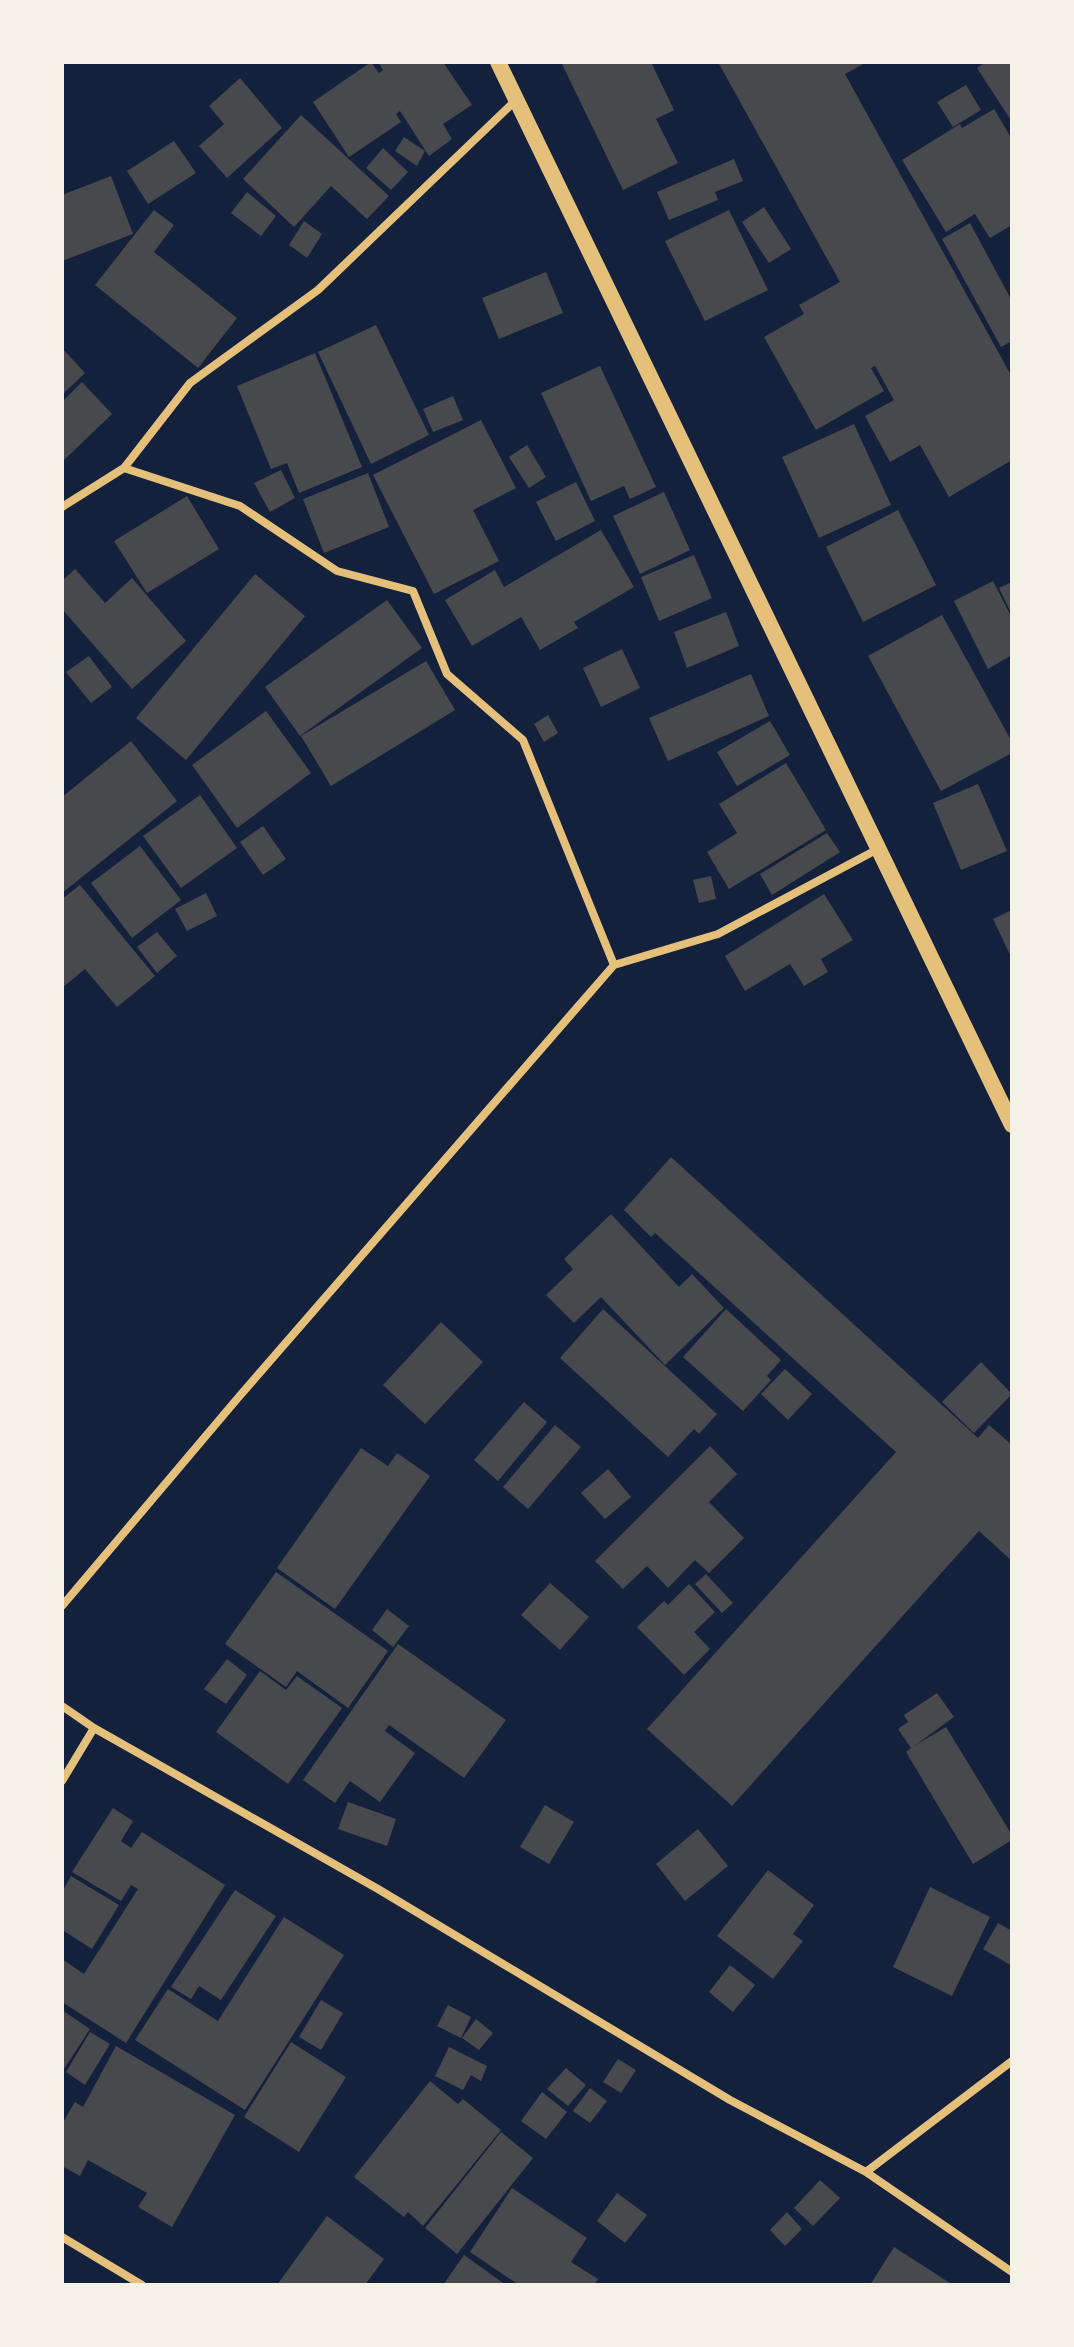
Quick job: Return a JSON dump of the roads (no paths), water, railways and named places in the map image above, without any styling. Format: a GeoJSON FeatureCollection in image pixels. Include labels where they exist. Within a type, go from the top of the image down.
{"type":"FeatureCollection","features":[{"type":"Feature","properties":{"kind":"main road"},"geometry":{"type":"LineString","coordinates":[[498,62],[1012,1125]]}},
{"type":"Feature","properties":{"kind":"street"},"geometry":{"type":"LineString","coordinates":[[62,507],[124,468],[190,383],[318,290],[518,99]]}},
{"type":"Feature","properties":{"kind":"street"},"geometry":{"type":"LineString","coordinates":[[124,468],[240,506],[337,571],[413,591],[447,674],[523,740],[614,965]]}},
{"type":"Feature","properties":{"kind":"street"},"geometry":{"type":"LineString","coordinates":[[62,1606],[237,1399],[614,965],[718,934],[879,848]]}},
{"type":"Feature","properties":{"kind":"street"},"geometry":{"type":"LineString","coordinates":[[62,1706],[94,1728],[378,1889],[730,2100],[866,2172],[1012,2272]]}},
{"type":"Feature","properties":{"kind":"street"},"geometry":{"type":"LineString","coordinates":[[62,1781],[94,1728]]}},
{"type":"Feature","properties":{"kind":"street"},"geometry":{"type":"LineString","coordinates":[[866,2172],[1012,2061]]}},
{"type":"Feature","properties":{"kind":"street"},"geometry":{"type":"LineString","coordinates":[[62,2237],[142,2285]]}}]}
